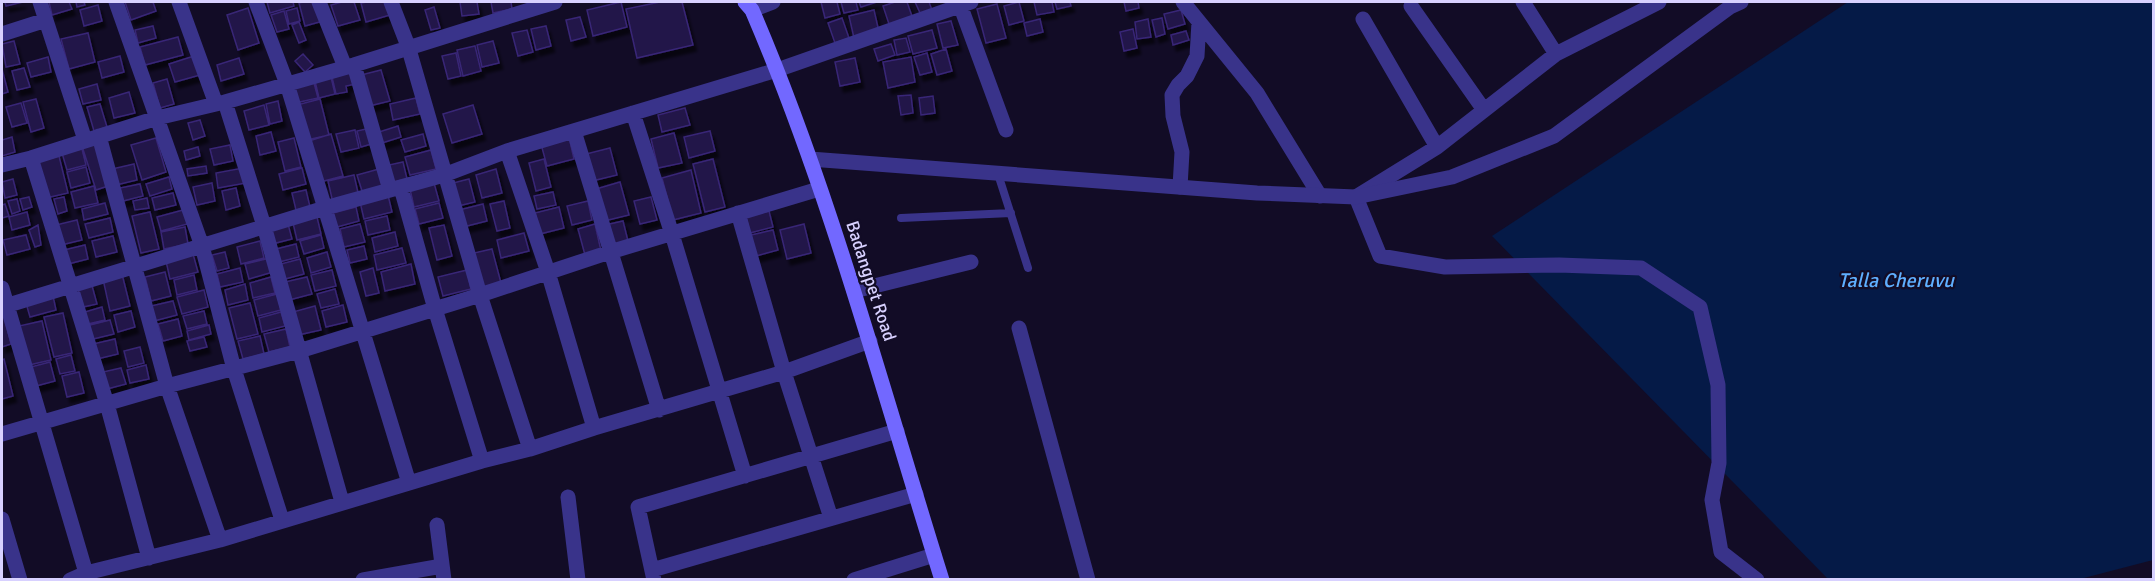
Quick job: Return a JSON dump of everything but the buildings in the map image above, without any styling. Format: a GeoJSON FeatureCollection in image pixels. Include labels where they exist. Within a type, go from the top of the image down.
{"type":"FeatureCollection","features":[{"type":"Feature","properties":{"kind":"main road","name":"Badangpet Road"},"geometry":{"type":"LineString","coordinates":[[748,6],[777,70],[810,159],[870,340],[942,579]]}},
{"type":"Feature","properties":{"kind":"street"},"geometry":{"type":"LineString","coordinates":[[40,2],[92,138],[135,265],[167,386],[220,540]]}},
{"type":"Feature","properties":{"kind":"street"},"geometry":{"type":"LineString","coordinates":[[116,2],[202,246],[234,369],[282,520]]}},
{"type":"Feature","properties":{"kind":"street"},"geometry":{"type":"LineString","coordinates":[[179,2],[220,103],[264,226],[342,502]]}},
{"type":"Feature","properties":{"kind":"street"},"geometry":{"type":"LineString","coordinates":[[256,2],[287,84],[409,483]]}},
{"type":"Feature","properties":{"kind":"street"},"geometry":{"type":"LineString","coordinates":[[319,2],[350,66],[395,189],[482,461]]}},
{"type":"Feature","properties":{"kind":"street"},"geometry":{"type":"LineString","coordinates":[[391,2],[408,46],[480,295],[530,449]]}},
{"type":"Feature","properties":{"kind":"street"},"geometry":{"type":"LineString","coordinates":[[2,165],[156,118],[220,103],[350,66],[408,46],[555,2]]}},
{"type":"Feature","properties":{"kind":"street"},"geometry":{"type":"LineString","coordinates":[[748,6],[773,2]]}},
{"type":"Feature","properties":{"kind":"street"},"geometry":{"type":"LineString","coordinates":[[1183,2],[1257,93],[1320,196]]}},
{"type":"Feature","properties":{"kind":"street"},"geometry":{"type":"LineString","coordinates":[[1523,2],[1556,54]]}},
{"type":"Feature","properties":{"kind":"street"},"geometry":{"type":"LineString","coordinates":[[1356,197],[1437,147],[1556,54],[1659,2]]}},
{"type":"Feature","properties":{"kind":"street"},"geometry":{"type":"LineString","coordinates":[[810,159],[1180,188],[1356,197],[1452,177],[1554,136],[1730,7],[1741,2]]}},
{"type":"Feature","properties":{"kind":"street"},"geometry":{"type":"LineString","coordinates":[[4,306],[264,226],[444,175],[507,151],[777,70],[963,3],[1006,130]]}},
{"type":"Feature","properties":{"kind":"street"},"geometry":{"type":"LineString","coordinates":[[1411,6],[1484,110]]}},
{"type":"Feature","properties":{"kind":"street"},"geometry":{"type":"LineString","coordinates":[[1363,19],[1437,147]]}},
{"type":"Feature","properties":{"kind":"street"},"geometry":{"type":"LineString","coordinates":[[2,34],[46,20]]}},
{"type":"Feature","properties":{"kind":"street"},"geometry":{"type":"LineString","coordinates":[[1180,188],[1182,152],[1173,116],[1172,95],[1178,85],[1188,76],[1197,56],[1199,22]]}},
{"type":"Feature","properties":{"kind":"street"},"geometry":{"type":"LineString","coordinates":[[633,113],[721,391],[745,476]]}},
{"type":"Feature","properties":{"kind":"street"},"geometry":{"type":"LineString","coordinates":[[574,131],[659,410]]}},
{"type":"Feature","properties":{"kind":"street"},"geometry":{"type":"LineString","coordinates":[[507,151],[548,272],[594,428]]}},
{"type":"Feature","properties":{"kind":"street"},"geometry":{"type":"LineString","coordinates":[[31,158],[106,404],[149,558]]}},
{"type":"Feature","properties":{"kind":"street"},"geometry":{"type":"LineString","coordinates":[[2,434],[167,386],[299,351],[610,252],[819,189]]}},
{"type":"Feature","properties":{"kind":"street"},"geometry":{"type":"LineString","coordinates":[[1356,197],[1380,256],[1445,267],[1559,265],[1641,268],[1700,307],[1718,385],[1719,463],[1712,500],[1721,552],[1757,579]]}},
{"type":"Feature","properties":{"kind":"street"},"geometry":{"type":"LineString","coordinates":[[738,213],[784,372],[831,518]]}},
{"type":"Feature","properties":{"kind":"street"},"geometry":{"type":"LineString","coordinates":[[854,291],[970,262]]}},
{"type":"Feature","properties":{"kind":"street"},"geometry":{"type":"LineString","coordinates":[[2,288],[4,306],[86,573]]}},
{"type":"Feature","properties":{"kind":"street"},"geometry":{"type":"LineString","coordinates":[[1019,328],[1088,579]]}},
{"type":"Feature","properties":{"kind":"street"},"geometry":{"type":"LineString","coordinates":[[70,579],[220,540],[342,502],[530,449],[784,372],[870,340]]}},
{"type":"Feature","properties":{"kind":"street"},"geometry":{"type":"LineString","coordinates":[[897,431],[638,507],[653,575],[831,518],[916,494]]}},
{"type":"Feature","properties":{"kind":"street"},"geometry":{"type":"LineString","coordinates":[[568,497],[578,579]]}},
{"type":"Feature","properties":{"kind":"street"},"geometry":{"type":"LineString","coordinates":[[2,519],[20,579]]}},
{"type":"Feature","properties":{"kind":"street"},"geometry":{"type":"LineString","coordinates":[[363,579],[443,573],[437,525]]}},
{"type":"Feature","properties":{"kind":"street"},"geometry":{"type":"LineString","coordinates":[[854,579],[934,555]]}},
{"type":"Feature","properties":{"kind":"lane"},"geometry":{"type":"LineString","coordinates":[[998,174],[1028,268]]}},
{"type":"Feature","properties":{"kind":"lane"},"geometry":{"type":"LineString","coordinates":[[901,218],[1011,213]]}},
{"type":"Feature","properties":{"kind":"water","name":"Talla Cheruvu"},"geometry":{"type":"Polygon","coordinates":[[[1848,2],[2153,2],[2153,560],[2080,579],[1828,579],[1492,236],[1848,2]]]}}]}
